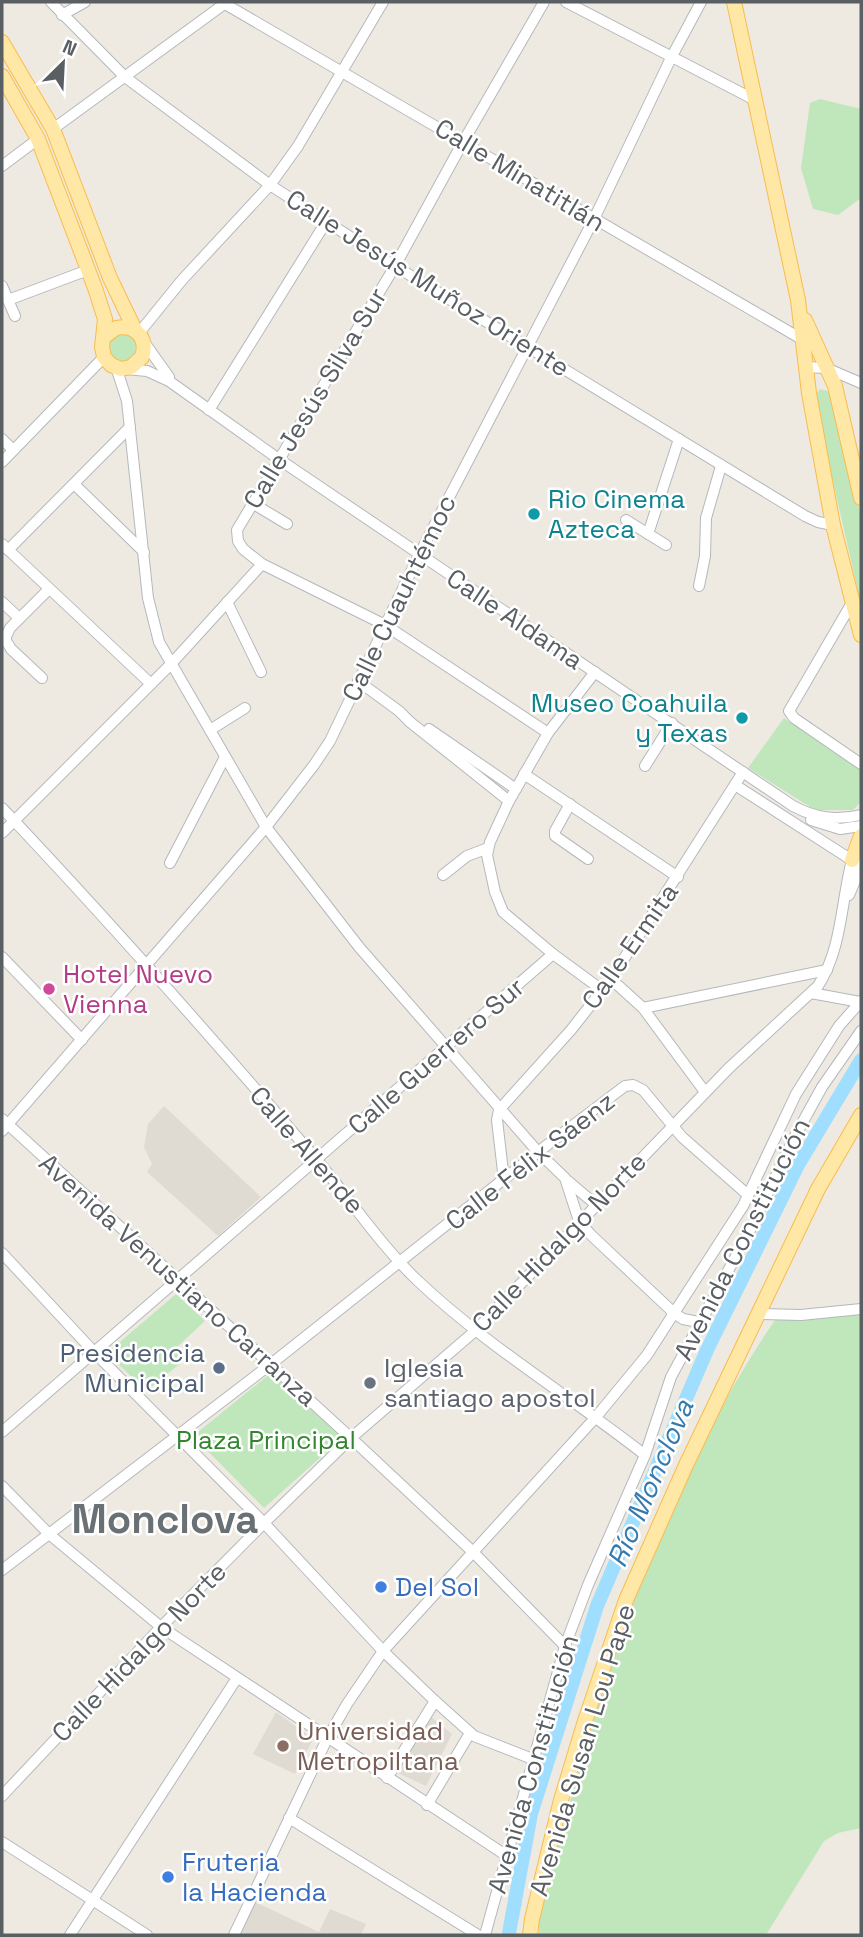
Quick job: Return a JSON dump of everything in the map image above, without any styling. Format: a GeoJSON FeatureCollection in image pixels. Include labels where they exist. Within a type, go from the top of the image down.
{"type":"FeatureCollection","features":[{"type":"Feature","properties":{"kind":"main road"},"geometry":{"type":"LineString","coordinates":[[736,4],[808,342],[805,367],[833,526],[861,635]]}},
{"type":"Feature","properties":{"kind":"main road"},"geometry":{"type":"LineString","coordinates":[[2,42],[54,129],[110,278],[139,335],[142,357],[135,365],[121,368],[104,357],[102,347],[105,319],[88,270],[38,139],[2,76]]}},
{"type":"Feature","properties":{"kind":"main road"},"geometry":{"type":"LineString","coordinates":[[104,337],[121,326],[139,335]]}},
{"type":"Feature","properties":{"kind":"main road"},"geometry":{"type":"LineString","coordinates":[[808,342],[835,386],[861,498]]}},
{"type":"Feature","properties":{"kind":"main road"},"geometry":{"type":"LineString","coordinates":[[809,393],[812,382],[818,378],[830,380],[835,386]]}},
{"type":"Feature","properties":{"kind":"main road"},"geometry":{"type":"LineString","coordinates":[[858,864],[861,836]]}},
{"type":"Feature","properties":{"kind":"main road","name":"Avenida Susan Lou Pape"},"geometry":{"type":"LineString","coordinates":[[530,1935],[561,1800],[613,1633],[675,1489],[758,1314],[818,1189],[861,1115]]}},
{"type":"Feature","properties":{"kind":"street","name":"Calle Jesús Muñoz Oriente"},"geometry":{"type":"LineString","coordinates":[[51,2],[125,77],[270,185],[395,266],[527,344],[721,466],[806,516],[833,526]]}},
{"type":"Feature","properties":{"kind":"street"},"geometry":{"type":"LineString","coordinates":[[62,15],[85,2]]}},
{"type":"Feature","properties":{"kind":"street"},"geometry":{"type":"LineString","coordinates":[[139,335],[182,280],[270,185],[298,146],[383,2]]}},
{"type":"Feature","properties":{"kind":"street","name":"Calle Jesús Silva Sur"},"geometry":{"type":"LineString","coordinates":[[262,564],[243,549],[238,541],[237,530],[395,266],[544,2]]}},
{"type":"Feature","properties":{"kind":"street"},"geometry":{"type":"LineString","coordinates":[[566,2],[755,100]]}},
{"type":"Feature","properties":{"kind":"street","name":"Calle Cuauhtémoc"},"geometry":{"type":"LineString","coordinates":[[4,1125],[82,1040],[266,827],[330,741],[419,555],[594,219],[671,58],[701,2]]}},
{"type":"Feature","properties":{"kind":"street"},"geometry":{"type":"LineString","coordinates":[[54,129],[226,3]]}},
{"type":"Feature","properties":{"kind":"street","name":"Calle Minatitlán"},"geometry":{"type":"LineString","coordinates":[[226,3],[808,342]]}},
{"type":"Feature","properties":{"kind":"street"},"geometry":{"type":"LineString","coordinates":[[2,166],[38,139]]}},
{"type":"Feature","properties":{"kind":"street"},"geometry":{"type":"LineString","coordinates":[[209,410],[326,222]]}},
{"type":"Feature","properties":{"kind":"street"},"geometry":{"type":"LineString","coordinates":[[8,299],[88,270]]}},
{"type":"Feature","properties":{"kind":"street"},"geometry":{"type":"LineString","coordinates":[[2,286],[15,316]]}},
{"type":"Feature","properties":{"kind":"street","name":"Calle Aldama"},"geometry":{"type":"LineString","coordinates":[[139,335],[162,370],[181,389]]}},
{"type":"Feature","properties":{"kind":"street"},"geometry":{"type":"LineString","coordinates":[[2,462],[104,357]]}},
{"type":"Feature","properties":{"kind":"street"},"geometry":{"type":"LineString","coordinates":[[805,367],[826,368],[861,383]]}},
{"type":"Feature","properties":{"kind":"street"},"geometry":{"type":"LineString","coordinates":[[121,368],[127,401],[148,598],[159,642],[266,827],[359,947],[538,1152],[595,1204]]}},
{"type":"Feature","properties":{"kind":"street","name":"Calle Aldama"},"geometry":{"type":"LineString","coordinates":[[121,368],[156,374],[181,389],[419,555],[793,806],[804,812],[831,819],[861,815]]}},
{"type":"Feature","properties":{"kind":"street"},"geometry":{"type":"LineString","coordinates":[[130,427],[74,484],[5,547],[151,684]]}},
{"type":"Feature","properties":{"kind":"street"},"geometry":{"type":"LineString","coordinates":[[2,439],[13,450]]}},
{"type":"Feature","properties":{"kind":"street"},"geometry":{"type":"LineString","coordinates":[[648,534],[678,439]]}},
{"type":"Feature","properties":{"kind":"street"},"geometry":{"type":"LineString","coordinates":[[699,586],[705,556],[706,518],[721,466]]}},
{"type":"Feature","properties":{"kind":"street"},"geometry":{"type":"LineString","coordinates":[[74,484],[144,552]]}},
{"type":"Feature","properties":{"kind":"street"},"geometry":{"type":"LineString","coordinates":[[252,503],[287,524]]}},
{"type":"Feature","properties":{"kind":"street"},"geometry":{"type":"LineString","coordinates":[[626,520],[666,545]]}},
{"type":"Feature","properties":{"kind":"street"},"geometry":{"type":"LineString","coordinates":[[2,833],[172,664],[262,564],[385,625],[548,733]]}},
{"type":"Feature","properties":{"kind":"street"},"geometry":{"type":"LineString","coordinates":[[42,678],[7,645],[6,634],[49,589]]}},
{"type":"Feature","properties":{"kind":"street"},"geometry":{"type":"LineString","coordinates":[[853,601],[789,711],[792,717],[861,764]]}},
{"type":"Feature","properties":{"kind":"street"},"geometry":{"type":"LineString","coordinates":[[2,602],[19,618]]}},
{"type":"Feature","properties":{"kind":"street"},"geometry":{"type":"LineString","coordinates":[[227,603],[261,672]]}},
{"type":"Feature","properties":{"kind":"street"},"geometry":{"type":"LineString","coordinates":[[595,672],[548,733],[509,801],[488,848],[489,869],[500,909],[553,954],[602,990]]}},
{"type":"Feature","properties":{"kind":"street"},"geometry":{"type":"LineString","coordinates":[[358,681],[516,789]]}},
{"type":"Feature","properties":{"kind":"street"},"geometry":{"type":"LineString","coordinates":[[210,730],[245,708]]}},
{"type":"Feature","properties":{"kind":"street"},"geometry":{"type":"LineString","coordinates":[[400,711],[420,731],[509,801]]}},
{"type":"Feature","properties":{"kind":"street"},"geometry":{"type":"LineString","coordinates":[[645,766],[672,723]]}},
{"type":"Feature","properties":{"kind":"street"},"geometry":{"type":"LineString","coordinates":[[170,863],[225,757]]}},
{"type":"Feature","properties":{"kind":"street","name":"Calle Ermita"},"geometry":{"type":"LineString","coordinates":[[501,1108],[571,1030],[611,979],[743,772]]}},
{"type":"Feature","properties":{"kind":"street"},"geometry":{"type":"LineString","coordinates":[[524,774],[678,877]]}},
{"type":"Feature","properties":{"kind":"street"},"geometry":{"type":"LineString","coordinates":[[735,785],[858,864]]}},
{"type":"Feature","properties":{"kind":"street"},"geometry":{"type":"LineString","coordinates":[[570,804],[556,837],[588,859]]}},
{"type":"Feature","properties":{"kind":"street"},"geometry":{"type":"LineString","coordinates":[[793,806],[815,822],[840,829]]}},
{"type":"Feature","properties":{"kind":"street","name":"Calle Allende"},"geometry":{"type":"LineString","coordinates":[[2,808],[317,1160],[417,1280],[475,1331],[645,1455]]}},
{"type":"Feature","properties":{"kind":"street"},"geometry":{"type":"LineString","coordinates":[[811,834],[861,826]]}},
{"type":"Feature","properties":{"kind":"street"},"geometry":{"type":"LineString","coordinates":[[443,875],[467,856],[488,848]]}},
{"type":"Feature","properties":{"kind":"street","name":"Calle Hidalgo Norte"},"geometry":{"type":"LineString","coordinates":[[2,1796],[161,1627],[264,1523],[351,1438],[475,1331],[672,1125],[743,1054],[811,993],[827,970],[844,904],[858,864]]}},
{"type":"Feature","properties":{"kind":"street","name":"Calle Guerrero Sur"},"geometry":{"type":"LineString","coordinates":[[2,1432],[553,954]]}},
{"type":"Feature","properties":{"kind":"street"},"geometry":{"type":"LineString","coordinates":[[2,957],[82,1040]]}},
{"type":"Feature","properties":{"kind":"street"},"geometry":{"type":"LineString","coordinates":[[643,1008],[827,970]]}},
{"type":"Feature","properties":{"kind":"street"},"geometry":{"type":"LineString","coordinates":[[611,979],[643,1008],[705,1092]]}},
{"type":"Feature","properties":{"kind":"street"},"geometry":{"type":"LineString","coordinates":[[811,993],[861,1002]]}},
{"type":"Feature","properties":{"kind":"street"},"geometry":{"type":"LineString","coordinates":[[233,1935],[327,1739],[347,1704],[383,1651],[596,1417],[647,1355],[748,1195],[796,1094],[839,1026],[861,1002]]}},
{"type":"Feature","properties":{"kind":"street","name":"Avenida Constitución"},"geometry":{"type":"LineString","coordinates":[[485,1935],[565,1646],[583,1597],[645,1455],[665,1391],[699,1322],[750,1230],[794,1138],[822,1087],[861,1031]]}},
{"type":"Feature","properties":{"kind":"street","name":"Calle Félix Sáenz"},"geometry":{"type":"LineString","coordinates":[[2,1570],[401,1263],[538,1152],[630,1084],[643,1090],[708,1162],[748,1195]]}},
{"type":"Feature","properties":{"kind":"street"},"geometry":{"type":"LineString","coordinates":[[501,1108],[497,1120],[504,1180]]}},
{"type":"Feature","properties":{"kind":"street","name":"Avenida Venustiano Carranza"},"geometry":{"type":"LineString","coordinates":[[4,1125],[351,1438],[472,1551],[565,1646]]}},
{"type":"Feature","properties":{"kind":"street"},"geometry":{"type":"LineString","coordinates":[[565,1178],[579,1221],[590,1234],[674,1313],[683,1319],[699,1322]]}},
{"type":"Feature","properties":{"kind":"street"},"geometry":{"type":"LineString","coordinates":[[2,1253],[94,1352],[264,1523],[383,1651],[435,1701],[470,1733],[535,1760]]}},
{"type":"Feature","properties":{"kind":"street"},"geometry":{"type":"LineString","coordinates":[[758,1314],[801,1315],[858,1309],[861,1298]]}},
{"type":"Feature","properties":{"kind":"street"},"geometry":{"type":"LineString","coordinates":[[2,1486],[49,1534],[161,1627],[507,1856]]}},
{"type":"Feature","properties":{"kind":"street"},"geometry":{"type":"LineString","coordinates":[[71,1935],[237,1678]]}},
{"type":"Feature","properties":{"kind":"street"},"geometry":{"type":"LineString","coordinates":[[387,1778],[435,1701]]}},
{"type":"Feature","properties":{"kind":"street"},"geometry":{"type":"LineString","coordinates":[[427,1805],[470,1733]]}},
{"type":"Feature","properties":{"kind":"street"},"geometry":{"type":"LineString","coordinates":[[289,1818],[478,1935]]}},
{"type":"Feature","properties":{"kind":"street"},"geometry":{"type":"LineString","coordinates":[[2,1842],[147,1935]]}},
{"type":"Feature","properties":{"kind":"street"},"geometry":{"type":"LineString","coordinates":[[489,1922],[493,1935]]}},
{"type":"Feature","properties":{"kind":"shaded area"},"geometry":{"type":"Polygon","coordinates":[[[164,1106],[261,1197],[218,1236],[147,1172],[152,1164],[144,1147],[148,1124],[164,1106]]]}},
{"type":"Feature","properties":{"kind":"shaded area","name":"Universidad Metropiltana"},"geometry":{"type":"Polygon","coordinates":[[[276,1712],[313,1739],[295,1774],[253,1754],[276,1712]]]}},
{"type":"Feature","properties":{"kind":"shaded area"},"geometry":{"type":"Polygon","coordinates":[[[429,1715],[452,1734],[426,1786],[398,1773],[429,1715]]]}},
{"type":"Feature","properties":{"kind":"shaded area"},"geometry":{"type":"Polygon","coordinates":[[[255,1902],[319,1932],[330,1909],[366,1924],[361,1935],[240,1934],[255,1902]]]}},
{"type":"Feature","properties":{"kind":"green space"},"geometry":{"type":"Polygon","coordinates":[[[820,99],[861,109],[861,198],[838,215],[813,209],[801,168],[810,103],[820,99]]]}},
{"type":"Feature","properties":{"kind":"green space"},"geometry":{"type":"Polygon","coordinates":[[[124,331],[135,339],[136,346],[133,357],[120,361],[108,355],[107,340],[124,331]]]}},
{"type":"Feature","properties":{"kind":"green space"},"geometry":{"type":"Polygon","coordinates":[[[820,389],[831,392],[861,517],[861,605],[814,397],[820,389]]]}},
{"type":"Feature","properties":{"kind":"green space"},"geometry":{"type":"Polygon","coordinates":[[[784,718],[861,771],[861,802],[853,810],[815,810],[748,768],[784,718]]]}},
{"type":"Feature","properties":{"kind":"green space"},"geometry":{"type":"Polygon","coordinates":[[[176,1294],[205,1321],[177,1347],[186,1359],[146,1391],[107,1353],[176,1294]]]}},
{"type":"Feature","properties":{"kind":"green space"},"geometry":{"type":"Polygon","coordinates":[[[861,1311],[861,1828],[838,1833],[824,1841],[766,1935],[539,1935],[538,1921],[604,1687],[660,1534],[694,1461],[732,1389],[775,1320],[861,1311]]]}},
{"type":"Feature","properties":{"kind":"green space","name":"Plaza Principal"},"geometry":{"type":"Polygon","coordinates":[[[271,1373],[342,1438],[264,1508],[193,1436],[271,1373]]]}},
{"type":"Feature","properties":{"kind":"waterway","name":"Río Monclova"},"geometry":{"type":"LineString","coordinates":[[509,1933],[531,1814],[597,1606],[707,1350],[798,1165],[861,1060]]}},
{"type":"Feature","properties":{"kind":"place","name":"Rio Cinema Azteca"},"geometry":{"type":"Point","coordinates":[534,514]}},
{"type":"Feature","properties":{"kind":"place","name":"Museo Coahuila y Texas"},"geometry":{"type":"Point","coordinates":[742,718]}},
{"type":"Feature","properties":{"kind":"place","name":"Hotel Nuevo Vienna"},"geometry":{"type":"Point","coordinates":[49,989]}},
{"type":"Feature","properties":{"kind":"place","name":"Presidencia Municipal"},"geometry":{"type":"Point","coordinates":[219,1368]}},
{"type":"Feature","properties":{"kind":"place","name":"Iglesia santiago apostol"},"geometry":{"type":"Point","coordinates":[370,1383]}},
{"type":"Feature","properties":{"kind":"place","name":"Del Sol"},"geometry":{"type":"Point","coordinates":[381,1587]}},
{"type":"Feature","properties":{"kind":"place","name":"Universidad Metropiltana"},"geometry":{"type":"Point","coordinates":[283,1746]}},
{"type":"Feature","properties":{"kind":"place","name":"Fruteria la Hacienda"},"geometry":{"type":"Point","coordinates":[168,1877]}},
{"type":"Feature","properties":{"kind":"district","name":"Monclova"},"geometry":{"type":"Point","coordinates":[165,1519]}}]}
